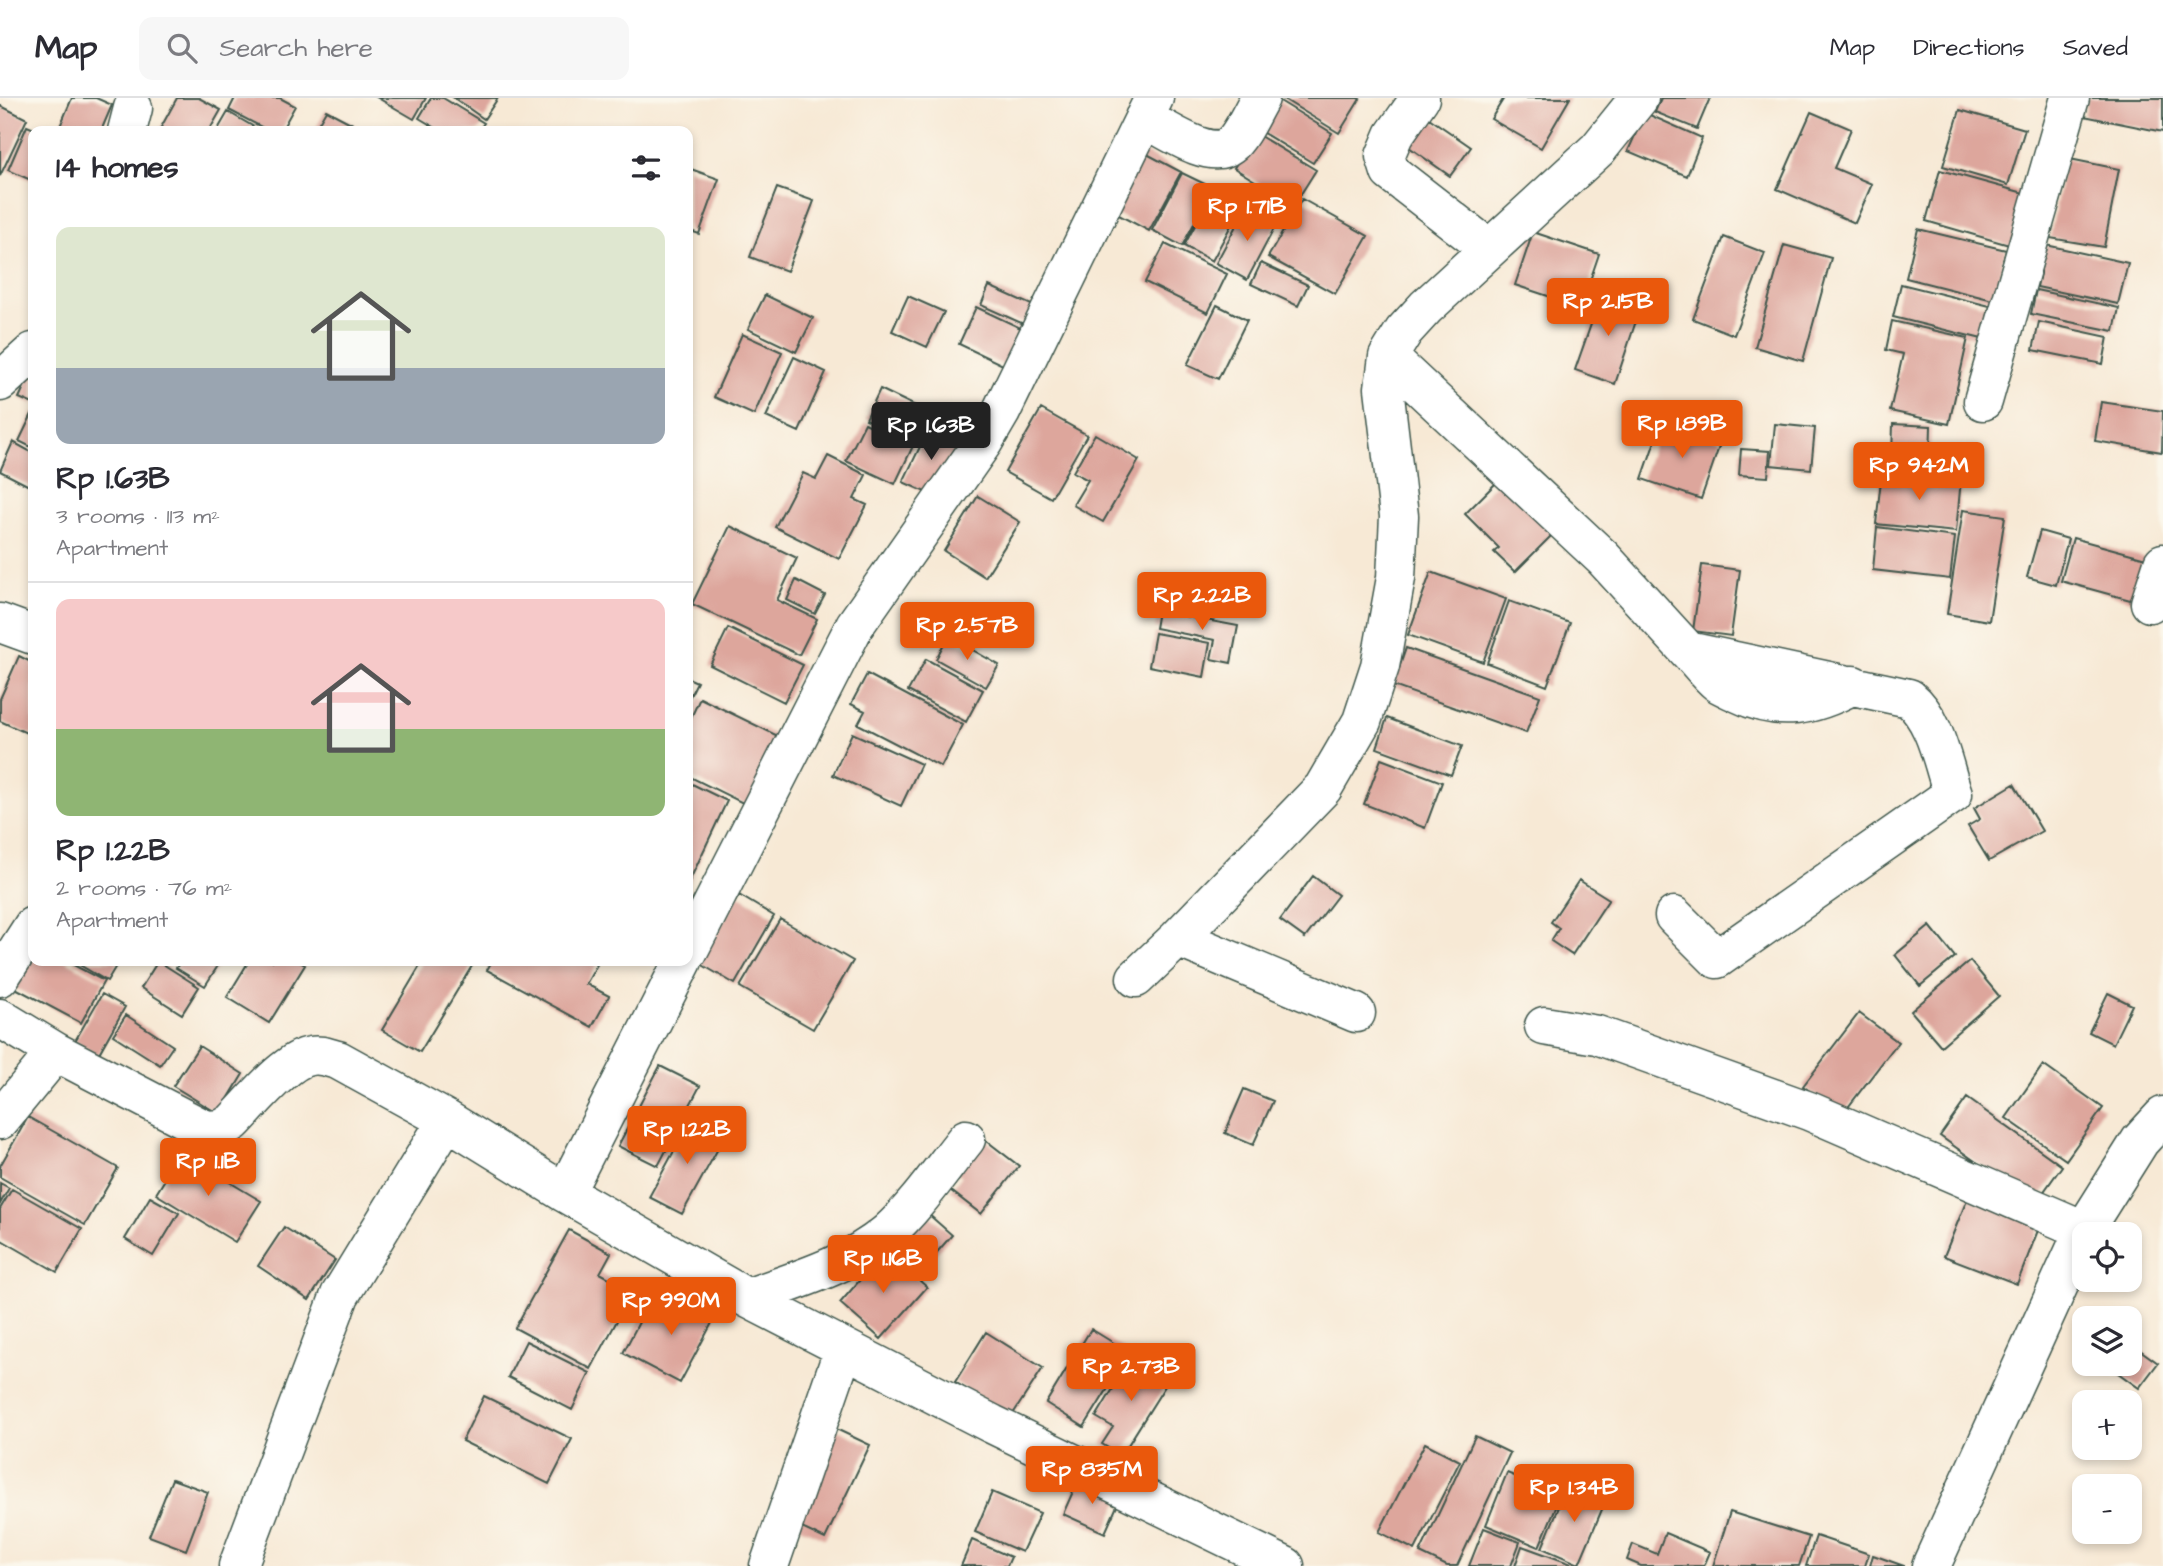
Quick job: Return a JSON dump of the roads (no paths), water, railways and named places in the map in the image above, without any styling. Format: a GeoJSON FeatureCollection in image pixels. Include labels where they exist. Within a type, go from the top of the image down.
{"type":"FeatureCollection","features":[{"type":"Feature","properties":{"kind":"street"},"geometry":{"type":"LineString","coordinates":[[693,942],[855,625],[977,452],[1001,412],[1149,108],[1195,145],[1209,150],[1223,150],[1233,144],[1260,98]]}},
{"type":"Feature","properties":{"kind":"street"},"geometry":{"type":"LineString","coordinates":[[1420,98],[1394,135],[1385,156],[1390,172],[1488,248]]}},
{"type":"Feature","properties":{"kind":"street"},"geometry":{"type":"LineString","coordinates":[[1136,978],[1323,788],[1362,721],[1380,666],[1396,578],[1399,516],[1384,387],[1388,357],[1404,331],[1426,307],[1598,149],[1639,98]]}},
{"type":"Feature","properties":{"kind":"street"},"geometry":{"type":"LineString","coordinates":[[1983,401],[2070,98]]}},
{"type":"Feature","properties":{"kind":"street"},"geometry":{"type":"LineString","coordinates":[[0,382],[28,357]]}},
{"type":"Feature","properties":{"kind":"street"},"geometry":{"type":"LineString","coordinates":[[1388,357],[1603,558],[1719,684],[1753,700],[1779,705],[1809,704],[1827,699],[1853,685],[1909,698],[1927,718],[1953,794],[1717,959],[1674,916]]}},
{"type":"Feature","properties":{"kind":"street"},"geometry":{"type":"LineString","coordinates":[[2150,603],[2163,563]]}},
{"type":"Feature","properties":{"kind":"street"},"geometry":{"type":"LineString","coordinates":[[0,977],[28,934]]}},
{"type":"Feature","properties":{"kind":"street"},"geometry":{"type":"LineString","coordinates":[[1178,938],[1356,1013]]}},
{"type":"Feature","properties":{"kind":"street"},"geometry":{"type":"LineString","coordinates":[[565,1193],[680,966]]}},
{"type":"Feature","properties":{"kind":"street"},"geometry":{"type":"LineString","coordinates":[[0,1018],[56,1052],[206,1130],[222,1129],[233,1122],[293,1062],[310,1055],[338,1060],[447,1120],[565,1193],[747,1298],[992,1424],[1285,1566]]}},
{"type":"Feature","properties":{"kind":"street"},"geometry":{"type":"LineString","coordinates":[[1544,1026],[1597,1035],[1810,1111],[2072,1225]]}},
{"type":"Feature","properties":{"kind":"street"},"geometry":{"type":"LineString","coordinates":[[0,1120],[56,1052]]}},
{"type":"Feature","properties":{"kind":"street"},"geometry":{"type":"LineString","coordinates":[[2089,1222],[2140,1141],[2163,1115]]}},
{"type":"Feature","properties":{"kind":"street"},"geometry":{"type":"LineString","coordinates":[[238,1566],[340,1295],[447,1120]]}},
{"type":"Feature","properties":{"kind":"street"},"geometry":{"type":"LineString","coordinates":[[747,1298],[836,1263],[870,1245],[909,1211],[966,1139]]}},
{"type":"Feature","properties":{"kind":"street"},"geometry":{"type":"LineString","coordinates":[[1931,1566],[2072,1256]]}},
{"type":"Feature","properties":{"kind":"street"},"geometry":{"type":"LineString","coordinates":[[769,1566],[844,1348]]}}]}
